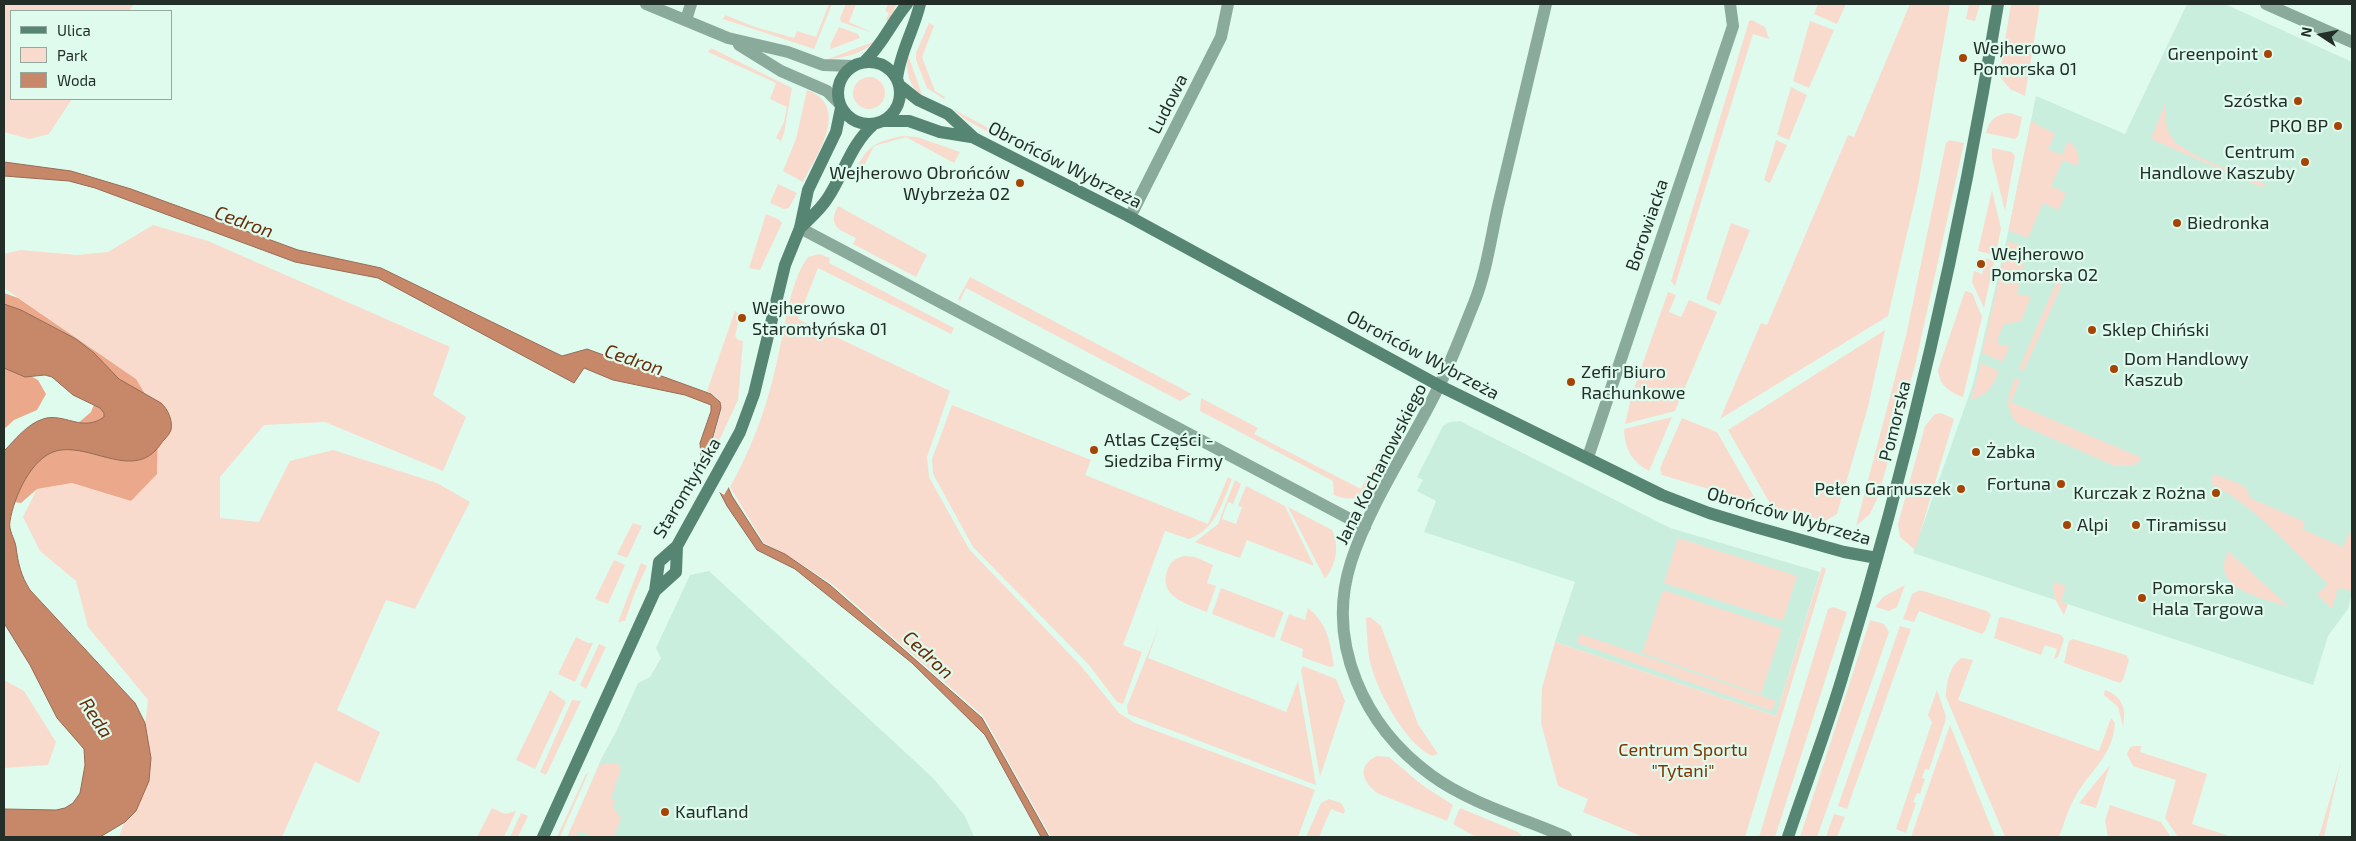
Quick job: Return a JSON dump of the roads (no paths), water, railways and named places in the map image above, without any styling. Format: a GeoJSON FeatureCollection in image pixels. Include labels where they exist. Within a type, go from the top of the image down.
{"type":"FeatureCollection","features":[{"type":"Feature","properties":{"kind":"street"},"geometry":{"type":"LineString","coordinates":[[646,4],[728,38],[781,71],[826,91],[840,105],[850,119],[860,123],[879,122],[896,110],[900,100],[898,82],[901,55],[915,25],[920,4]]}},
{"type":"Feature","properties":{"kind":"street"},"geometry":{"type":"LineString","coordinates":[[686,20],[691,4]]}},
{"type":"Feature","properties":{"kind":"street"},"geometry":{"type":"LineString","coordinates":[[728,38],[788,52],[823,65],[852,66],[865,61],[887,36],[897,16],[907,4]]}},
{"type":"Feature","properties":{"kind":"street","name":"Ludowa"},"geometry":{"type":"LineString","coordinates":[[1130,217],[1221,38],[1228,4]]}},
{"type":"Feature","properties":{"kind":"street","name":"Jana Kochanowskiego"},"geometry":{"type":"LineString","coordinates":[[1546,4],[1476,299],[1440,386],[1365,527],[1351,564],[1343,610],[1344,636],[1360,693],[1382,729],[1405,754],[1432,776],[1454,790],[1566,837]]}},
{"type":"Feature","properties":{"kind":"street","name":"Borowiacka"},"geometry":{"type":"LineString","coordinates":[[1588,457],[1733,26],[1730,4]]}},
{"type":"Feature","properties":{"kind":"street","name":"Pomorska"},"geometry":{"type":"LineString","coordinates":[[1788,837],[1842,680],[1908,442],[1954,250],[1998,4]]}},
{"type":"Feature","properties":{"kind":"street"},"geometry":{"type":"LineString","coordinates":[[2266,4],[2352,42]]}},
{"type":"Feature","properties":{"kind":"street"},"geometry":{"type":"LineString","coordinates":[[865,61],[883,64],[892,71],[898,82]]}},
{"type":"Feature","properties":{"kind":"street"},"geometry":{"type":"LineString","coordinates":[[840,105],[837,93],[838,83],[852,66]]}},
{"type":"Feature","properties":{"kind":"street","name":"Obrońców Wybrzeża"},"geometry":{"type":"LineString","coordinates":[[898,82],[918,100],[948,114],[971,137]]}},
{"type":"Feature","properties":{"kind":"street","name":"Staromłyńska"},"geometry":{"type":"LineString","coordinates":[[543,837],[655,591],[659,562],[677,546],[740,432],[754,394],[784,265],[800,228],[808,190],[832,143],[840,121],[840,105]]}},
{"type":"Feature","properties":{"kind":"street","name":"Obrońców Wybrzeża"},"geometry":{"type":"LineString","coordinates":[[879,122],[910,121],[940,132],[971,137],[1130,217],[1440,386],[1662,495],[1709,513],[1844,552],[1877,558]]}},
{"type":"Feature","properties":{"kind":"street","name":"Staromłyńska"},"geometry":{"type":"LineString","coordinates":[[800,228],[826,200],[855,144],[863,133],[879,122]]}},
{"type":"Feature","properties":{"kind":"street"},"geometry":{"type":"LineString","coordinates":[[800,228],[1365,527]]}},
{"type":"Feature","properties":{"kind":"street"},"geometry":{"type":"LineString","coordinates":[[655,591],[676,572],[677,546]]}},
{"type":"Feature","properties":{"kind":"water"},"geometry":{"type":"Polygon","coordinates":[[[4,162],[71,171],[131,189],[298,250],[381,268],[562,356],[587,349],[711,394],[720,402],[721,408],[710,447],[732,496],[763,544],[785,554],[830,585],[982,718],[1049,837],[1041,837],[985,735],[912,663],[795,569],[757,550],[727,506],[701,456],[700,443],[711,411],[711,405],[685,395],[613,380],[584,368],[574,383],[378,278],[295,262],[95,188],[69,181],[4,176],[4,162]]]}},
{"type":"Feature","properties":{"kind":"water","name":"Reda"},"geometry":{"type":"Polygon","coordinates":[[[4,304],[21,310],[76,339],[94,353],[119,379],[161,403],[171,419],[171,430],[160,445],[149,456],[138,460],[111,459],[83,451],[69,450],[56,451],[47,455],[25,480],[15,501],[10,521],[20,569],[30,590],[135,703],[145,723],[151,758],[149,781],[136,811],[125,822],[100,837],[4,837],[4,809],[56,810],[65,808],[73,803],[80,793],[85,765],[84,749],[57,718],[30,665],[4,623],[4,451],[17,437],[37,421],[58,418],[88,423],[104,417],[104,413],[100,408],[73,395],[52,377],[45,375],[25,377],[4,368],[4,304]]]}},
{"type":"Feature","properties":{"kind":"place","name":"Greenpoint"},"geometry":{"type":"Point","coordinates":[2268,54]}},
{"type":"Feature","properties":{"kind":"place","name":"Wejherowo Pomorska 01"},"geometry":{"type":"Point","coordinates":[1963,58]}},
{"type":"Feature","properties":{"kind":"place","name":"Szóstka"},"geometry":{"type":"Point","coordinates":[2298,101]}},
{"type":"Feature","properties":{"kind":"place","name":"PKO BP"},"geometry":{"type":"Point","coordinates":[2338,126]}},
{"type":"Feature","properties":{"kind":"place","name":"Centrum Handlowe Kaszuby"},"geometry":{"type":"Point","coordinates":[2305,162]}},
{"type":"Feature","properties":{"kind":"place","name":"Wejherowo Obrońców Wybrzeża 02"},"geometry":{"type":"Point","coordinates":[1020,183]}},
{"type":"Feature","properties":{"kind":"place","name":"Biedronka"},"geometry":{"type":"Point","coordinates":[2177,223]}},
{"type":"Feature","properties":{"kind":"place","name":"Wejherowo Pomorska 02"},"geometry":{"type":"Point","coordinates":[1981,264]}},
{"type":"Feature","properties":{"kind":"place","name":"Wejherowo Staromłyńska 01"},"geometry":{"type":"Point","coordinates":[742,318]}},
{"type":"Feature","properties":{"kind":"place","name":"Sklep Chiński"},"geometry":{"type":"Point","coordinates":[2092,330]}},
{"type":"Feature","properties":{"kind":"place","name":"Dom Handlowy Kaszub"},"geometry":{"type":"Point","coordinates":[2114,369]}},
{"type":"Feature","properties":{"kind":"place","name":"Zefir Biuro Rachunkowe"},"geometry":{"type":"Point","coordinates":[1571,382]}},
{"type":"Feature","properties":{"kind":"place","name":"Atlas Części - Siedziba Firmy"},"geometry":{"type":"Point","coordinates":[1094,450]}},
{"type":"Feature","properties":{"kind":"place","name":"Żabka"},"geometry":{"type":"Point","coordinates":[1976,452]}},
{"type":"Feature","properties":{"kind":"place","name":"Fortuna"},"geometry":{"type":"Point","coordinates":[2061,484]}},
{"type":"Feature","properties":{"kind":"place","name":"Pełen Garnuszek"},"geometry":{"type":"Point","coordinates":[1961,489]}},
{"type":"Feature","properties":{"kind":"place","name":"Kurczak z Rożna"},"geometry":{"type":"Point","coordinates":[2216,493]}},
{"type":"Feature","properties":{"kind":"place","name":"Alpi"},"geometry":{"type":"Point","coordinates":[2067,525]}},
{"type":"Feature","properties":{"kind":"place","name":"Tiramissu"},"geometry":{"type":"Point","coordinates":[2136,525]}},
{"type":"Feature","properties":{"kind":"place","name":"Pomorska Hala Targowa"},"geometry":{"type":"Point","coordinates":[2142,598]}},
{"type":"Feature","properties":{"kind":"place","name":"Kaufland"},"geometry":{"type":"Point","coordinates":[665,812]}},
{"type":"Feature","properties":{"kind":"water label","name":"Cedron"},"geometry":{"type":"Point","coordinates":[244,222]}},
{"type":"Feature","properties":{"kind":"water label","name":"Cedron"},"geometry":{"type":"Point","coordinates":[634,360]}},
{"type":"Feature","properties":{"kind":"water label","name":"Cedron"},"geometry":{"type":"Point","coordinates":[928,655]}},
{"type":"Feature","properties":{"kind":"park label","name":"Centrum Sportu \"Tytani\""},"geometry":{"type":"Point","coordinates":[1683,760]}}]}
